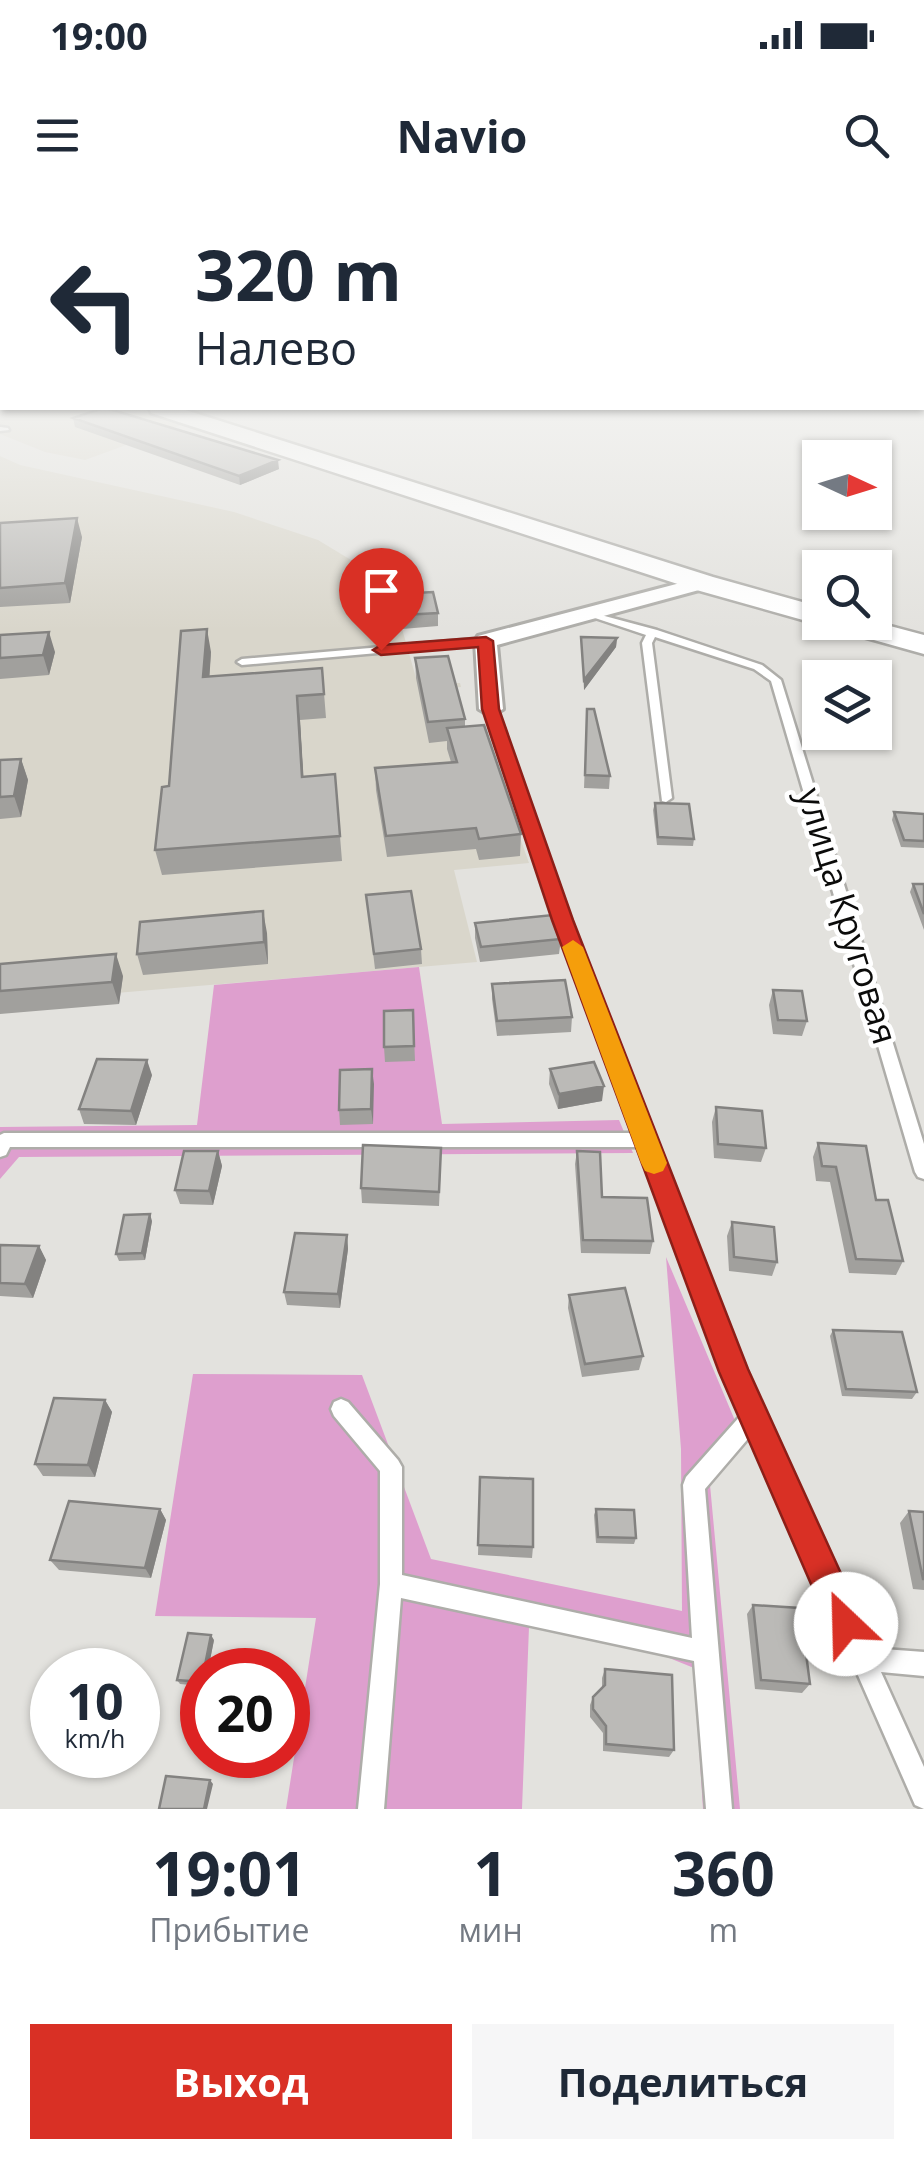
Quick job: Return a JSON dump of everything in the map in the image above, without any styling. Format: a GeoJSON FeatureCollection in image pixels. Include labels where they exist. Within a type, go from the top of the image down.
{"type":"FeatureCollection","features":[{"type":"Feature","properties":{"kind":"street"},"geometry":{"type":"LineString","coordinates":[[380,479],[802,611]]}},
{"type":"Feature","properties":{"kind":"street"},"geometry":{"type":"LineString","coordinates":[[491,709],[486,641],[703,583]]}},
{"type":"Feature","properties":{"kind":"street"},"geometry":{"type":"LineString","coordinates":[[892,637],[924,646]]}},
{"type":"Feature","properties":{"kind":"lane","name":"улица Круговая"},"geometry":{"type":"LineString","coordinates":[[589,614],[758,667],[776,680],[924,1172]]}},
{"type":"Feature","properties":{"kind":"lane"},"geometry":{"type":"LineString","coordinates":[[653,632],[647,642],[666,798]]}},
{"type":"Feature","properties":{"kind":"lane"},"geometry":{"type":"LineString","coordinates":[[242,662],[486,641]]}},
{"type":"Feature","properties":{"kind":"lane"},"geometry":{"type":"LineString","coordinates":[[491,709],[562,920],[754,1416],[924,1796]]}},
{"type":"Feature","properties":{"kind":"lane"},"geometry":{"type":"LineString","coordinates":[[0,1150],[4,1140],[645,1140]]}},
{"type":"Feature","properties":{"kind":"lane"},"geometry":{"type":"LineString","coordinates":[[341,1409],[391,1466],[391,1584],[370,1809]]}},
{"type":"Feature","properties":{"kind":"lane"},"geometry":{"type":"LineString","coordinates":[[719,1809],[694,1485],[754,1416]]}},
{"type":"Feature","properties":{"kind":"lane"},"geometry":{"type":"LineString","coordinates":[[391,1584],[705,1652]]}},
{"type":"Feature","properties":{"kind":"lane"},"geometry":{"type":"LineString","coordinates":[[862,1659],[924,1664]]}},
{"type":"Feature","properties":{"kind":"shaded area"},"geometry":{"type":"Polygon","coordinates":[[[0,479],[84,479],[234,512],[318,540],[389,583],[416,678],[449,676],[451,683],[460,683],[461,687],[453,688],[464,739],[485,739],[529,863],[454,870],[477,962],[0,1003],[0,479]]]}},
{"type":"Feature","properties":{"kind":"shaded area"},"geometry":{"type":"Polygon","coordinates":[[[419,967],[442,1124],[619,1120],[633,1153],[19,1157],[0,1179],[0,1127],[197,1125],[214,985],[419,967]]]}},
{"type":"Feature","properties":{"kind":"shaded area"},"geometry":{"type":"Polygon","coordinates":[[[666,1257],[744,1442],[709,1474],[740,1809],[703,1809],[694,1668],[632,1643],[529,1627],[522,1809],[286,1809],[291,1778],[310,1778],[310,1656],[316,1618],[155,1616],[193,1374],[362,1375],[431,1559],[682,1611],[681,1449],[666,1257]]]}},
{"type":"Feature","properties":{"kind":"building"},"geometry":{"type":"Polygon","coordinates":[[[77,518],[65,583],[0,588],[0,523],[77,518]]]}},
{"type":"Feature","properties":{"kind":"building"},"geometry":{"type":"Polygon","coordinates":[[[433,592],[438,613],[402,615],[397,594],[433,592]]]}},
{"type":"Feature","properties":{"kind":"building"},"geometry":{"type":"Polygon","coordinates":[[[207,629],[203,677],[322,668],[324,694],[297,696],[302,777],[335,774],[340,836],[155,850],[162,787],[169,786],[181,631],[207,629]]]}},
{"type":"Feature","properties":{"kind":"building"},"geometry":{"type":"Polygon","coordinates":[[[49,632],[43,655],[0,658],[0,635],[49,632]]]}},
{"type":"Feature","properties":{"kind":"building"},"geometry":{"type":"Polygon","coordinates":[[[581,637],[617,638],[584,680],[581,637]]]}},
{"type":"Feature","properties":{"kind":"building"},"geometry":{"type":"Polygon","coordinates":[[[448,656],[465,719],[428,722],[415,658],[448,656]]]}},
{"type":"Feature","properties":{"kind":"building"},"geometry":{"type":"Polygon","coordinates":[[[587,709],[594,709],[610,776],[585,775],[587,709]]]}},
{"type":"Feature","properties":{"kind":"building"},"geometry":{"type":"Polygon","coordinates":[[[484,725],[521,834],[479,839],[476,828],[386,836],[375,768],[457,762],[447,728],[484,725]]]}},
{"type":"Feature","properties":{"kind":"building"},"geometry":{"type":"Polygon","coordinates":[[[21,759],[14,796],[0,797],[0,760],[21,759]]]}},
{"type":"Feature","properties":{"kind":"building"},"geometry":{"type":"Polygon","coordinates":[[[655,803],[689,804],[694,839],[658,837],[655,803]]]}},
{"type":"Feature","properties":{"kind":"building"},"geometry":{"type":"Polygon","coordinates":[[[894,812],[924,814],[924,841],[904,840],[894,812]]]}},
{"type":"Feature","properties":{"kind":"building"},"geometry":{"type":"Polygon","coordinates":[[[913,884],[924,884],[924,914],[913,884]]]}},
{"type":"Feature","properties":{"kind":"building"},"geometry":{"type":"Polygon","coordinates":[[[411,891],[421,949],[374,954],[366,895],[411,891]]]}},
{"type":"Feature","properties":{"kind":"building"},"geometry":{"type":"Polygon","coordinates":[[[263,911],[264,942],[137,954],[140,922],[263,911]]]}},
{"type":"Feature","properties":{"kind":"building"},"geometry":{"type":"Polygon","coordinates":[[[553,915],[561,939],[481,947],[475,923],[553,915]]]}},
{"type":"Feature","properties":{"kind":"building"},"geometry":{"type":"Polygon","coordinates":[[[116,954],[112,982],[0,991],[0,964],[116,954]]]}},
{"type":"Feature","properties":{"kind":"building"},"geometry":{"type":"Polygon","coordinates":[[[565,980],[572,1017],[497,1021],[492,984],[565,980]]]}},
{"type":"Feature","properties":{"kind":"building"},"geometry":{"type":"Polygon","coordinates":[[[773,990],[802,991],[807,1021],[778,1020],[773,990]]]}},
{"type":"Feature","properties":{"kind":"building"},"geometry":{"type":"Polygon","coordinates":[[[413,1010],[414,1046],[384,1047],[384,1011],[413,1010]]]}},
{"type":"Feature","properties":{"kind":"building"},"geometry":{"type":"Polygon","coordinates":[[[97,1059],[147,1060],[131,1111],[79,1109],[97,1059]]]}},
{"type":"Feature","properties":{"kind":"building"},"geometry":{"type":"Polygon","coordinates":[[[594,1062],[604,1086],[559,1094],[550,1069],[594,1062]]]}},
{"type":"Feature","properties":{"kind":"building"},"geometry":{"type":"Polygon","coordinates":[[[372,1069],[371,1109],[339,1110],[340,1070],[372,1069]]]}},
{"type":"Feature","properties":{"kind":"building"},"geometry":{"type":"Polygon","coordinates":[[[716,1107],[762,1111],[766,1148],[718,1144],[716,1107]]]}},
{"type":"Feature","properties":{"kind":"building"},"geometry":{"type":"Polygon","coordinates":[[[818,1143],[866,1146],[876,1200],[888,1200],[903,1261],[856,1259],[836,1167],[822,1166],[818,1143]]]}},
{"type":"Feature","properties":{"kind":"building"},"geometry":{"type":"Polygon","coordinates":[[[363,1145],[441,1148],[439,1192],[361,1188],[363,1145]]]}},
{"type":"Feature","properties":{"kind":"building"},"geometry":{"type":"Polygon","coordinates":[[[184,1151],[218,1151],[209,1191],[175,1190],[184,1151]]]}},
{"type":"Feature","properties":{"kind":"building"},"geometry":{"type":"Polygon","coordinates":[[[577,1151],[600,1152],[602,1197],[647,1198],[653,1241],[583,1240],[577,1151]]]}},
{"type":"Feature","properties":{"kind":"building"},"geometry":{"type":"Polygon","coordinates":[[[150,1214],[142,1253],[116,1254],[124,1215],[150,1214]]]}},
{"type":"Feature","properties":{"kind":"building"},"geometry":{"type":"Polygon","coordinates":[[[732,1222],[774,1227],[777,1262],[734,1257],[732,1222]]]}},
{"type":"Feature","properties":{"kind":"building"},"geometry":{"type":"Polygon","coordinates":[[[295,1233],[347,1235],[338,1294],[284,1292],[295,1233]]]}},
{"type":"Feature","properties":{"kind":"building"},"geometry":{"type":"Polygon","coordinates":[[[0,1245],[39,1246],[25,1284],[0,1283],[0,1245]]]}},
{"type":"Feature","properties":{"kind":"building"},"geometry":{"type":"Polygon","coordinates":[[[625,1288],[643,1356],[585,1364],[569,1295],[625,1288]]]}},
{"type":"Feature","properties":{"kind":"building"},"geometry":{"type":"Polygon","coordinates":[[[833,1330],[902,1332],[917,1392],[846,1389],[833,1330]]]}},
{"type":"Feature","properties":{"kind":"building"},"geometry":{"type":"Polygon","coordinates":[[[54,1398],[105,1400],[88,1465],[35,1464],[54,1398]]]}},
{"type":"Feature","properties":{"kind":"building"},"geometry":{"type":"Polygon","coordinates":[[[480,1477],[533,1479],[533,1547],[478,1545],[480,1477]]]}},
{"type":"Feature","properties":{"kind":"building"},"geometry":{"type":"Polygon","coordinates":[[[69,1501],[160,1509],[145,1568],[50,1560],[69,1501]]]}},
{"type":"Feature","properties":{"kind":"building"},"geometry":{"type":"Polygon","coordinates":[[[596,1509],[634,1510],[636,1538],[598,1537],[596,1509]]]}},
{"type":"Feature","properties":{"kind":"building"},"geometry":{"type":"Polygon","coordinates":[[[909,1511],[924,1512],[924,1579],[923,1579],[909,1511]]]}},
{"type":"Feature","properties":{"kind":"building"},"geometry":{"type":"Polygon","coordinates":[[[753,1605],[800,1608],[810,1684],[761,1680],[753,1605]]]}},
{"type":"Feature","properties":{"kind":"building"},"geometry":{"type":"Polygon","coordinates":[[[188,1633],[211,1635],[208,1648],[184,1648],[188,1633]]]}},
{"type":"Feature","properties":{"kind":"building"},"geometry":{"type":"Polygon","coordinates":[[[605,1669],[672,1675],[674,1750],[606,1744],[606,1726],[593,1709],[593,1697],[605,1685],[605,1669]]]}},
{"type":"Feature","properties":{"kind":"building"},"geometry":{"type":"Polygon","coordinates":[[[166,1776],[210,1780],[204,1809],[159,1809],[166,1776]]]}},
{"type":"Feature","properties":{"kind":"slow traffic"},"geometry":{"type":"LineString","coordinates":[[573,947],[654,1163]]}},
{"type":"Feature","properties":{"kind":"route"},"geometry":{"type":"LineString","coordinates":[[381,650],[486,641],[491,709],[562,920],[734,1372],[846,1624]]}}]}
